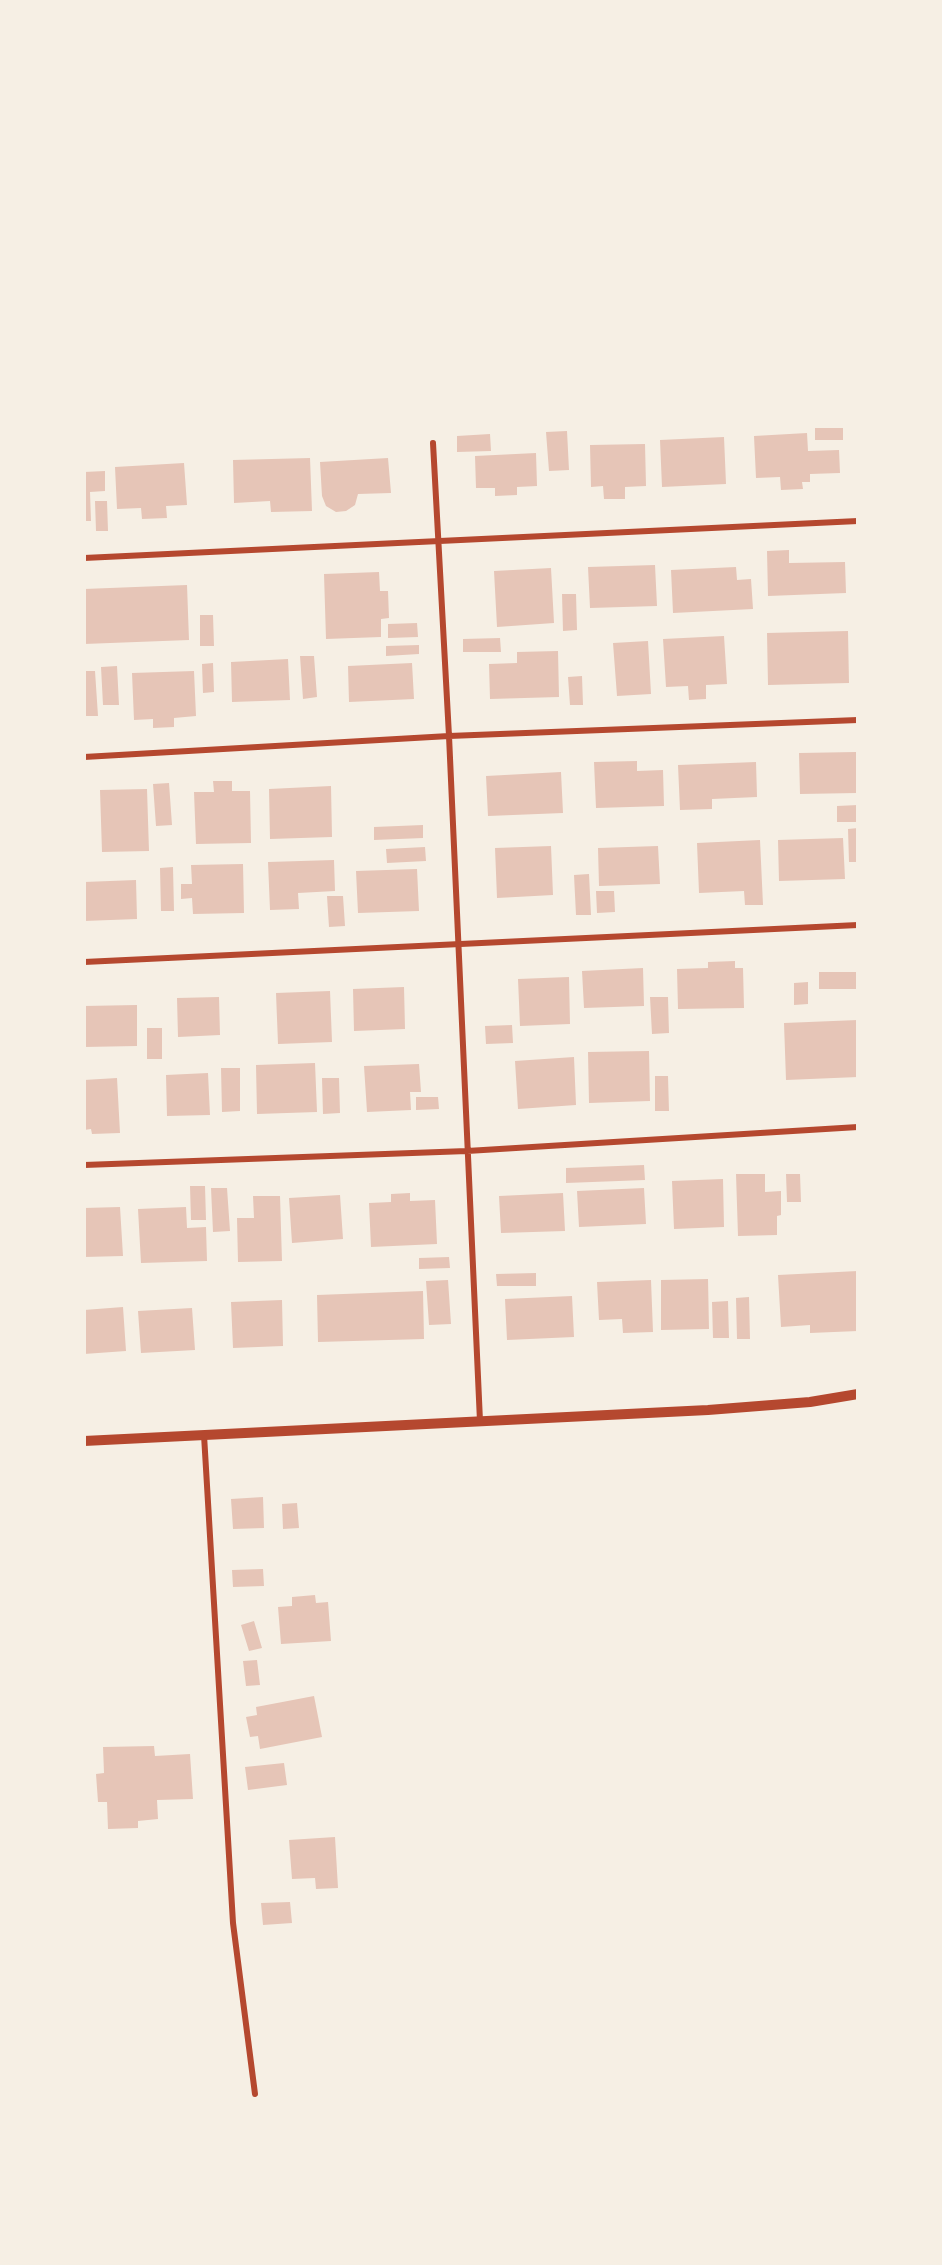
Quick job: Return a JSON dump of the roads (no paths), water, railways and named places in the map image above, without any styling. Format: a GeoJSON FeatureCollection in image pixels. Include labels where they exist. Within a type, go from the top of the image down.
{"type":"FeatureCollection","features":[{"type":"Feature","properties":{"kind":"street"},"geometry":{"type":"LineString","coordinates":[[433,443],[449,736],[480,1421]]}},
{"type":"Feature","properties":{"kind":"street"},"geometry":{"type":"LineString","coordinates":[[84,558],[439,539],[858,521]]}},
{"type":"Feature","properties":{"kind":"street"},"geometry":{"type":"LineString","coordinates":[[84,757],[449,736],[858,720]]}},
{"type":"Feature","properties":{"kind":"street"},"geometry":{"type":"LineString","coordinates":[[84,962],[858,925]]}},
{"type":"Feature","properties":{"kind":"street"},"geometry":{"type":"LineString","coordinates":[[84,1165],[467,1151],[858,1127]]}},
{"type":"Feature","properties":{"kind":"street"},"geometry":{"type":"LineString","coordinates":[[84,1441],[708,1410],[810,1402],[858,1394]]}},
{"type":"Feature","properties":{"kind":"street"},"geometry":{"type":"LineString","coordinates":[[204,1435],[232,1923],[255,2094]]}}]}
